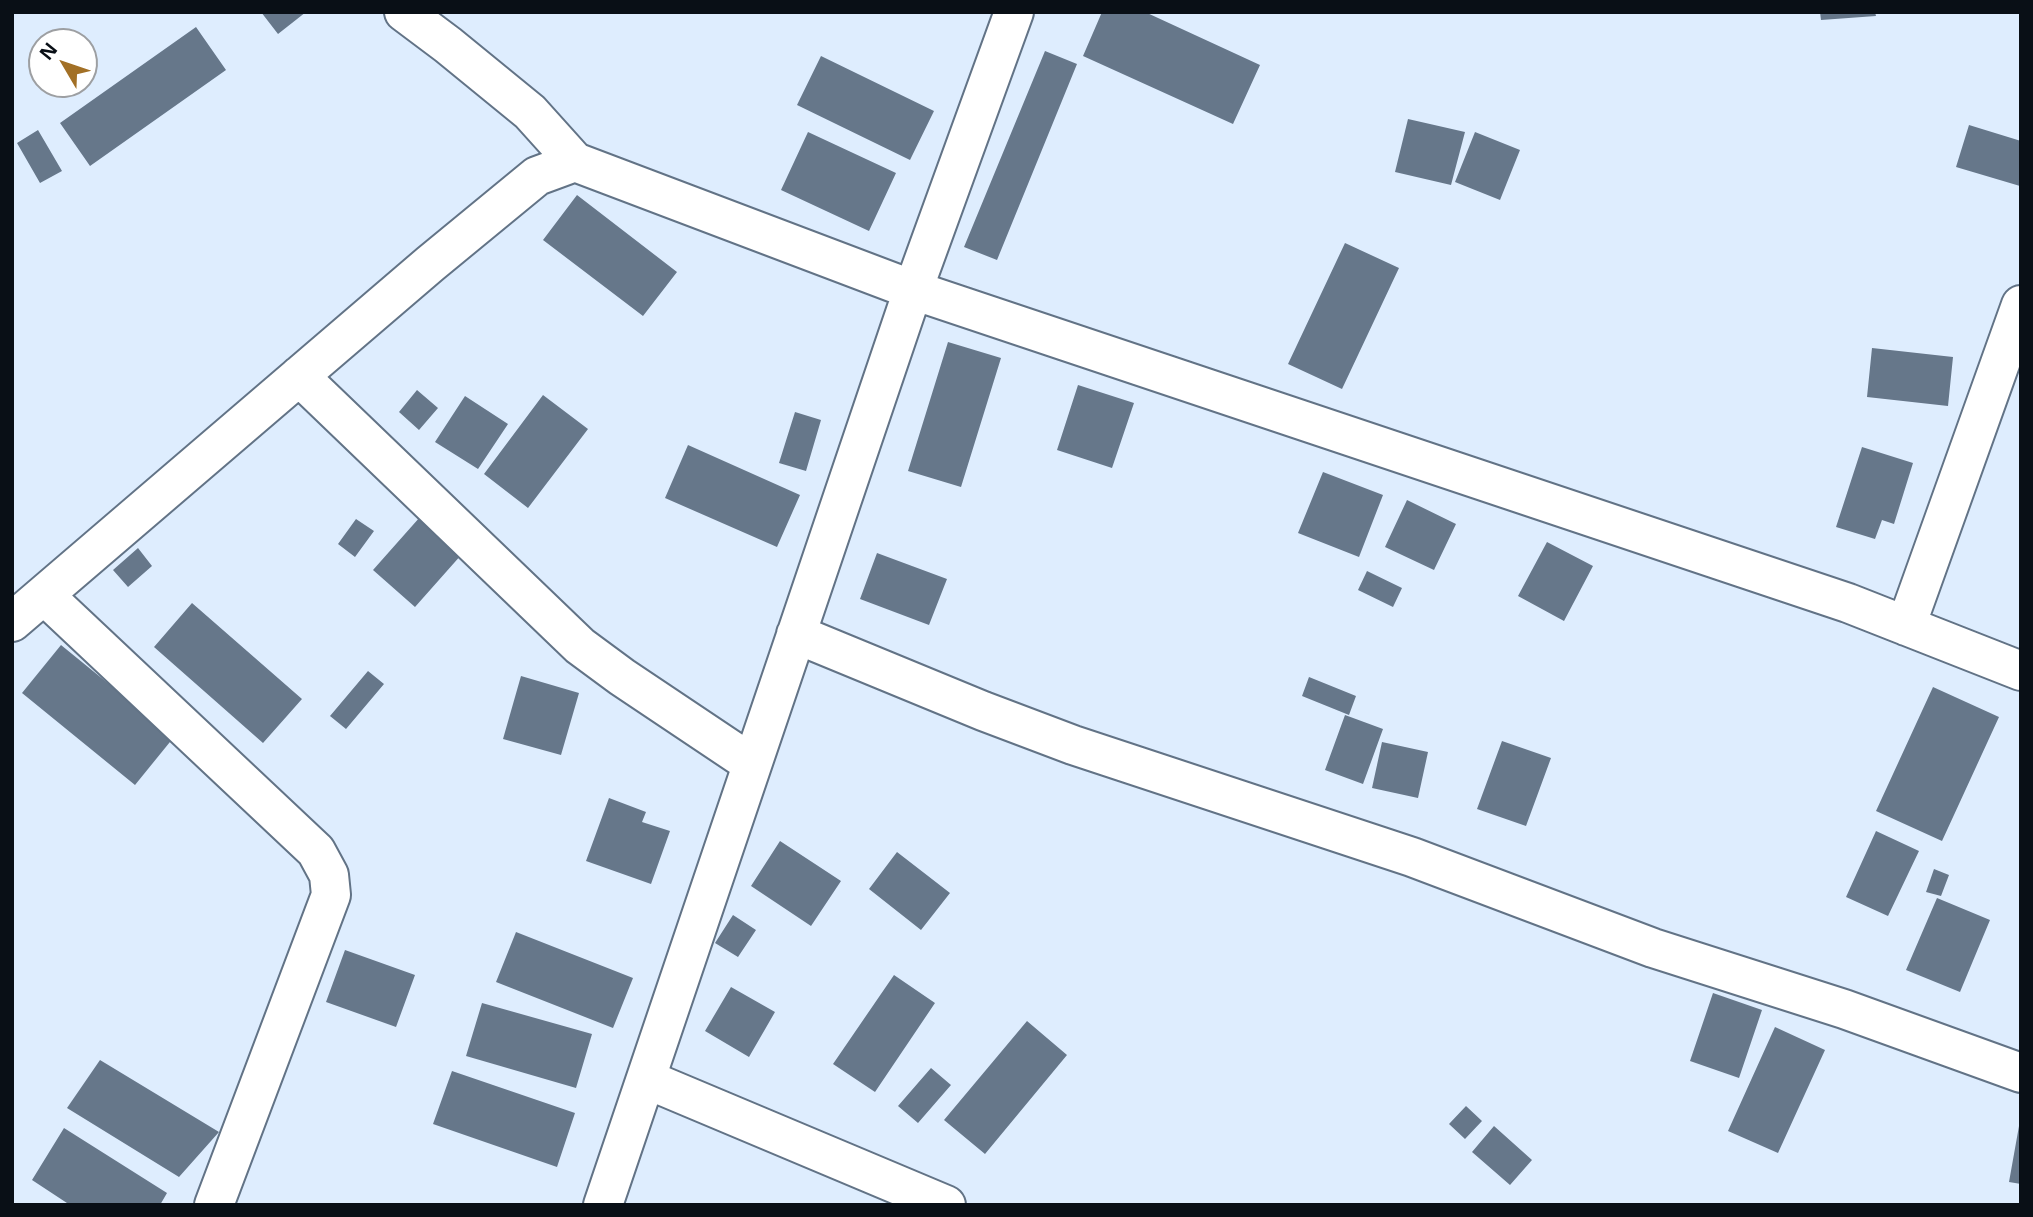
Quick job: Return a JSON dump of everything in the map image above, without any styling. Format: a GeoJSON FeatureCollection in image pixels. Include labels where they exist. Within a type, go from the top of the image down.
{"type":"FeatureCollection","features":[{"type":"Feature","properties":{"kind":"street"},"geometry":{"type":"LineString","coordinates":[[404,12],[530,112],[575,162],[913,290],[1848,603],[2021,671]]}},
{"type":"Feature","properties":{"kind":"street"},"geometry":{"type":"LineString","coordinates":[[603,1205],[913,290],[1014,12]]}},
{"type":"Feature","properties":{"kind":"street"},"geometry":{"type":"LineString","coordinates":[[12,622],[430,264],[537,176],[575,162]]}},
{"type":"Feature","properties":{"kind":"street"},"geometry":{"type":"LineString","coordinates":[[1906,626],[2021,305]]}},
{"type":"Feature","properties":{"kind":"street"},"geometry":{"type":"LineString","coordinates":[[299,376],[580,646],[752,764]]}},
{"type":"Feature","properties":{"kind":"street"},"geometry":{"type":"LineString","coordinates":[[44,595],[316,851],[329,875],[331,895],[214,1205]]}},
{"type":"Feature","properties":{"kind":"street"},"geometry":{"type":"LineString","coordinates":[[796,634],[1073,745],[1412,857],[1653,948],[1844,1009],[2021,1073]]}},
{"type":"Feature","properties":{"kind":"street"},"geometry":{"type":"LineString","coordinates":[[646,1079],[946,1205]]}},
{"type":"Feature","properties":{"kind":"building"},"geometry":{"type":"Polygon","coordinates":[[[261,12],[306,12],[278,34],[261,12]]]}},
{"type":"Feature","properties":{"kind":"building"},"geometry":{"type":"Polygon","coordinates":[[[1102,12],[1145,12],[1260,65],[1233,124],[1083,56],[1102,12]]]}},
{"type":"Feature","properties":{"kind":"building"},"geometry":{"type":"Polygon","coordinates":[[[1820,12],[1875,12],[1876,16],[1821,20],[1820,12]]]}},
{"type":"Feature","properties":{"kind":"building"},"geometry":{"type":"Polygon","coordinates":[[[196,27],[226,70],[90,166],[60,123],[196,27]]]}},
{"type":"Feature","properties":{"kind":"building"},"geometry":{"type":"Polygon","coordinates":[[[1045,51],[1077,64],[997,260],[964,247],[1045,51]]]}},
{"type":"Feature","properties":{"kind":"building"},"geometry":{"type":"Polygon","coordinates":[[[821,56],[934,111],[910,160],[797,105],[821,56]]]}},
{"type":"Feature","properties":{"kind":"building"},"geometry":{"type":"Polygon","coordinates":[[[1408,119],[1465,132],[1451,185],[1395,172],[1408,119]]]}},
{"type":"Feature","properties":{"kind":"building"},"geometry":{"type":"Polygon","coordinates":[[[1969,125],[2021,141],[2020,186],[1956,167],[1969,125]]]}},
{"type":"Feature","properties":{"kind":"building"},"geometry":{"type":"Polygon","coordinates":[[[38,130],[62,171],[40,183],[17,143],[38,130]]]}},
{"type":"Feature","properties":{"kind":"building"},"geometry":{"type":"Polygon","coordinates":[[[808,132],[896,173],[869,231],[781,190],[808,132]]]}},
{"type":"Feature","properties":{"kind":"building"},"geometry":{"type":"Polygon","coordinates":[[[1475,132],[1520,150],[1500,200],[1455,182],[1475,132]]]}},
{"type":"Feature","properties":{"kind":"building"},"geometry":{"type":"Polygon","coordinates":[[[577,195],[677,272],[643,316],[543,240],[577,195]]]}},
{"type":"Feature","properties":{"kind":"building"},"geometry":{"type":"Polygon","coordinates":[[[1345,243],[1399,268],[1342,389],[1288,364],[1345,243]]]}},
{"type":"Feature","properties":{"kind":"building"},"geometry":{"type":"Polygon","coordinates":[[[948,342],[1001,358],[961,487],[908,471],[948,342]]]}},
{"type":"Feature","properties":{"kind":"building"},"geometry":{"type":"Polygon","coordinates":[[[1872,348],[1953,357],[1948,406],[1867,397],[1872,348]]]}},
{"type":"Feature","properties":{"kind":"building"},"geometry":{"type":"Polygon","coordinates":[[[1078,385],[1134,403],[1112,468],[1057,450],[1078,385]]]}},
{"type":"Feature","properties":{"kind":"building"},"geometry":{"type":"Polygon","coordinates":[[[417,390],[438,408],[419,430],[399,412],[417,390]]]}},
{"type":"Feature","properties":{"kind":"building"},"geometry":{"type":"Polygon","coordinates":[[[543,395],[588,429],[528,508],[484,474],[543,395]]]}},
{"type":"Feature","properties":{"kind":"building"},"geometry":{"type":"Polygon","coordinates":[[[465,396],[508,424],[478,469],[435,442],[465,396]]]}},
{"type":"Feature","properties":{"kind":"building"},"geometry":{"type":"Polygon","coordinates":[[[795,412],[821,420],[806,471],[779,463],[795,412]]]}},
{"type":"Feature","properties":{"kind":"building"},"geometry":{"type":"Polygon","coordinates":[[[688,445],[800,495],[777,547],[665,498],[688,445]]]}},
{"type":"Feature","properties":{"kind":"building"},"geometry":{"type":"Polygon","coordinates":[[[1862,447],[1913,463],[1894,524],[1882,520],[1875,539],[1836,527],[1862,447]]]}},
{"type":"Feature","properties":{"kind":"building"},"geometry":{"type":"Polygon","coordinates":[[[1323,472],[1383,495],[1359,557],[1298,533],[1323,472]]]}},
{"type":"Feature","properties":{"kind":"building"},"geometry":{"type":"Polygon","coordinates":[[[1407,500],[1456,524],[1434,570],[1385,547],[1407,500]]]}},
{"type":"Feature","properties":{"kind":"building"},"geometry":{"type":"Polygon","coordinates":[[[420,517],[462,554],[415,607],[373,570],[420,517]]]}},
{"type":"Feature","properties":{"kind":"building"},"geometry":{"type":"Polygon","coordinates":[[[356,519],[374,531],[355,557],[338,544],[356,519]]]}},
{"type":"Feature","properties":{"kind":"building"},"geometry":{"type":"Polygon","coordinates":[[[1547,542],[1593,566],[1564,621],[1518,596],[1547,542]]]}},
{"type":"Feature","properties":{"kind":"building"},"geometry":{"type":"Polygon","coordinates":[[[138,548],[152,566],[128,587],[113,570],[138,548]]]}},
{"type":"Feature","properties":{"kind":"building"},"geometry":{"type":"Polygon","coordinates":[[[877,553],[947,579],[929,625],[860,599],[877,553]]]}},
{"type":"Feature","properties":{"kind":"building"},"geometry":{"type":"Polygon","coordinates":[[[1367,571],[1402,588],[1393,607],[1358,590],[1367,571]]]}},
{"type":"Feature","properties":{"kind":"building"},"geometry":{"type":"Polygon","coordinates":[[[192,603],[302,699],[263,743],[154,647],[192,603]]]}},
{"type":"Feature","properties":{"kind":"building"},"geometry":{"type":"Polygon","coordinates":[[[61,645],[174,737],[135,785],[22,693],[61,645]]]}},
{"type":"Feature","properties":{"kind":"building"},"geometry":{"type":"Polygon","coordinates":[[[368,671],[384,684],[346,729],[330,716],[368,671]]]}},
{"type":"Feature","properties":{"kind":"building"},"geometry":{"type":"Polygon","coordinates":[[[521,676],[579,693],[561,755],[503,739],[521,676]]]}},
{"type":"Feature","properties":{"kind":"building"},"geometry":{"type":"Polygon","coordinates":[[[1309,677],[1356,696],[1349,715],[1302,696],[1309,677]]]}},
{"type":"Feature","properties":{"kind":"building"},"geometry":{"type":"Polygon","coordinates":[[[1933,687],[1999,717],[1942,841],[1876,811],[1933,687]]]}},
{"type":"Feature","properties":{"kind":"building"},"geometry":{"type":"Polygon","coordinates":[[[1345,715],[1383,729],[1363,784],[1325,770],[1345,715]]]}},
{"type":"Feature","properties":{"kind":"building"},"geometry":{"type":"Polygon","coordinates":[[[1502,741],[1551,758],[1526,826],[1477,809],[1502,741]]]}},
{"type":"Feature","properties":{"kind":"building"},"geometry":{"type":"Polygon","coordinates":[[[1382,742],[1428,752],[1418,798],[1372,788],[1382,742]]]}},
{"type":"Feature","properties":{"kind":"building"},"geometry":{"type":"Polygon","coordinates":[[[609,798],[646,812],[642,822],[670,831],[651,884],[586,861],[609,798]]]}},
{"type":"Feature","properties":{"kind":"building"},"geometry":{"type":"Polygon","coordinates":[[[1876,831],[1919,851],[1888,916],[1846,897],[1876,831]]]}},
{"type":"Feature","properties":{"kind":"building"},"geometry":{"type":"Polygon","coordinates":[[[780,841],[841,881],[811,926],[751,886],[780,841]]]}},
{"type":"Feature","properties":{"kind":"building"},"geometry":{"type":"Polygon","coordinates":[[[897,852],[950,893],[921,930],[869,889],[897,852]]]}},
{"type":"Feature","properties":{"kind":"building"},"geometry":{"type":"Polygon","coordinates":[[[1934,869],[1949,875],[1941,896],[1926,892],[1934,869]]]}},
{"type":"Feature","properties":{"kind":"building"},"geometry":{"type":"Polygon","coordinates":[[[1937,898],[1990,920],[1960,992],[1906,970],[1937,898]]]}},
{"type":"Feature","properties":{"kind":"building"},"geometry":{"type":"Polygon","coordinates":[[[733,915],[756,930],[738,957],[715,943],[733,915]]]}},
{"type":"Feature","properties":{"kind":"building"},"geometry":{"type":"Polygon","coordinates":[[[516,932],[633,978],[613,1028],[496,982],[516,932]]]}},
{"type":"Feature","properties":{"kind":"building"},"geometry":{"type":"Polygon","coordinates":[[[345,950],[415,975],[396,1027],[326,1002],[345,950]]]}},
{"type":"Feature","properties":{"kind":"building"},"geometry":{"type":"Polygon","coordinates":[[[894,975],[935,1003],[875,1092],[833,1064],[894,975]]]}},
{"type":"Feature","properties":{"kind":"building"},"geometry":{"type":"Polygon","coordinates":[[[731,987],[775,1012],[749,1057],[705,1031],[731,987]]]}},
{"type":"Feature","properties":{"kind":"building"},"geometry":{"type":"Polygon","coordinates":[[[1713,993],[1762,1010],[1739,1078],[1690,1061],[1713,993]]]}},
{"type":"Feature","properties":{"kind":"building"},"geometry":{"type":"Polygon","coordinates":[[[482,1003],[592,1034],[576,1088],[466,1056],[482,1003]]]}},
{"type":"Feature","properties":{"kind":"building"},"geometry":{"type":"Polygon","coordinates":[[[1027,1021],[1067,1055],[985,1154],[944,1120],[1027,1021]]]}},
{"type":"Feature","properties":{"kind":"building"},"geometry":{"type":"Polygon","coordinates":[[[1775,1027],[1825,1050],[1778,1153],[1728,1131],[1775,1027]]]}},
{"type":"Feature","properties":{"kind":"building"},"geometry":{"type":"Polygon","coordinates":[[[100,1060],[219,1132],[179,1177],[67,1108],[100,1060]]]}},
{"type":"Feature","properties":{"kind":"building"},"geometry":{"type":"Polygon","coordinates":[[[931,1068],[951,1085],[918,1123],[898,1106],[931,1068]]]}},
{"type":"Feature","properties":{"kind":"building"},"geometry":{"type":"Polygon","coordinates":[[[452,1071],[575,1113],[557,1167],[433,1124],[452,1071]]]}},
{"type":"Feature","properties":{"kind":"building"},"geometry":{"type":"Polygon","coordinates":[[[1466,1106],[1482,1121],[1465,1139],[1449,1124],[1466,1106]]]}},
{"type":"Feature","properties":{"kind":"building"},"geometry":{"type":"Polygon","coordinates":[[[1494,1126],[1532,1160],[1510,1185],[1472,1152],[1494,1126]]]}},
{"type":"Feature","properties":{"kind":"building"},"geometry":{"type":"Polygon","coordinates":[[[2021,1126],[2021,1184],[2009,1182],[2021,1126]]]}},
{"type":"Feature","properties":{"kind":"building"},"geometry":{"type":"Polygon","coordinates":[[[64,1128],[167,1193],[160,1205],[70,1205],[32,1180],[64,1128]]]}}]}
